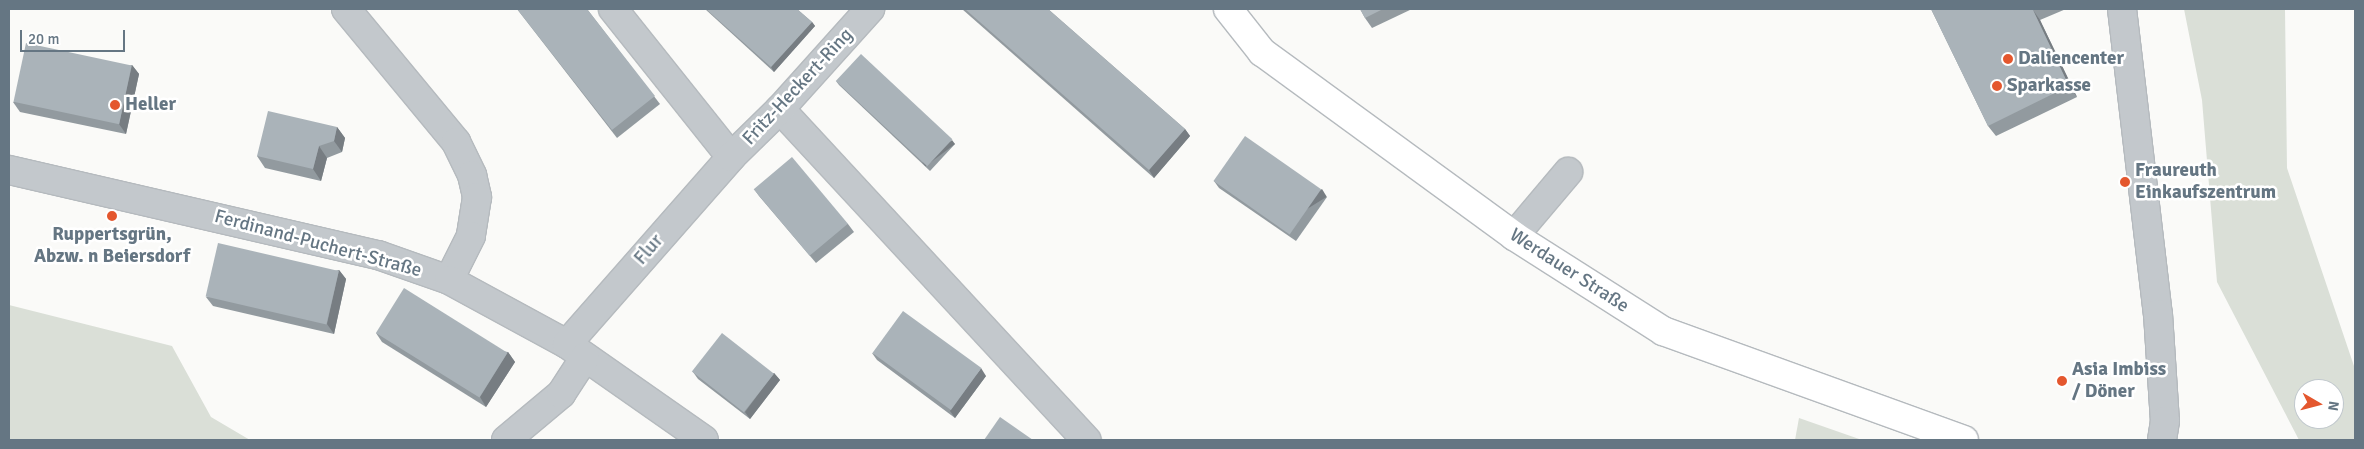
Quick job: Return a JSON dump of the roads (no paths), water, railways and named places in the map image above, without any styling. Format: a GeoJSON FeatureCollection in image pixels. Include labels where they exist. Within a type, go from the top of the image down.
{"type":"FeatureCollection","features":[{"type":"Feature","properties":{"kind":"main road","name":"Werdauer Straße"},"geometry":{"type":"LineString","coordinates":[[1228,9],[1262,52],[1514,236],[1663,331],[1964,440]]}},
{"type":"Feature","properties":{"kind":"street"},"geometry":{"type":"LineString","coordinates":[[346,9],[456,142],[472,175],[477,197],[471,236],[449,280]]}},
{"type":"Feature","properties":{"kind":"street","name":"Fritz-Heckert-Ring"},"geometry":{"type":"LineString","coordinates":[[613,9],[731,157],[780,109],[870,9]]}},
{"type":"Feature","properties":{"kind":"street"},"geometry":{"type":"LineString","coordinates":[[2122,9],[2158,314],[2165,421],[2162,440]]}},
{"type":"Feature","properties":{"kind":"street"},"geometry":{"type":"LineString","coordinates":[[780,109],[1087,440]]}},
{"type":"Feature","properties":{"kind":"street","name":"Flur"},"geometry":{"type":"LineString","coordinates":[[506,440],[561,394],[576,350],[731,157]]}},
{"type":"Feature","properties":{"kind":"street","name":"Ferdinand-Puchert-Straße"},"geometry":{"type":"LineString","coordinates":[[9,170],[378,256],[449,280],[576,350],[704,440]]}},
{"type":"Feature","properties":{"kind":"street"},"geometry":{"type":"LineString","coordinates":[[1514,236],[1568,172]]}},
{"type":"Feature","properties":{"kind":"place","name":"Daliencenter"},"geometry":{"type":"Point","coordinates":[2008,59]}},
{"type":"Feature","properties":{"kind":"place","name":"Sparkasse"},"geometry":{"type":"Point","coordinates":[1997,86]}},
{"type":"Feature","properties":{"kind":"place","name":"Heller"},"geometry":{"type":"Point","coordinates":[115,105]}},
{"type":"Feature","properties":{"kind":"place","name":"Fraureuth Einkaufszentrum"},"geometry":{"type":"Point","coordinates":[2125,182]}},
{"type":"Feature","properties":{"kind":"place","name":"Ruppertsgrün, Abzw. n Beiersdorf"},"geometry":{"type":"Point","coordinates":[112,216]}},
{"type":"Feature","properties":{"kind":"place","name":"Asia Imbiss / Döner"},"geometry":{"type":"Point","coordinates":[2062,381]}}]}
